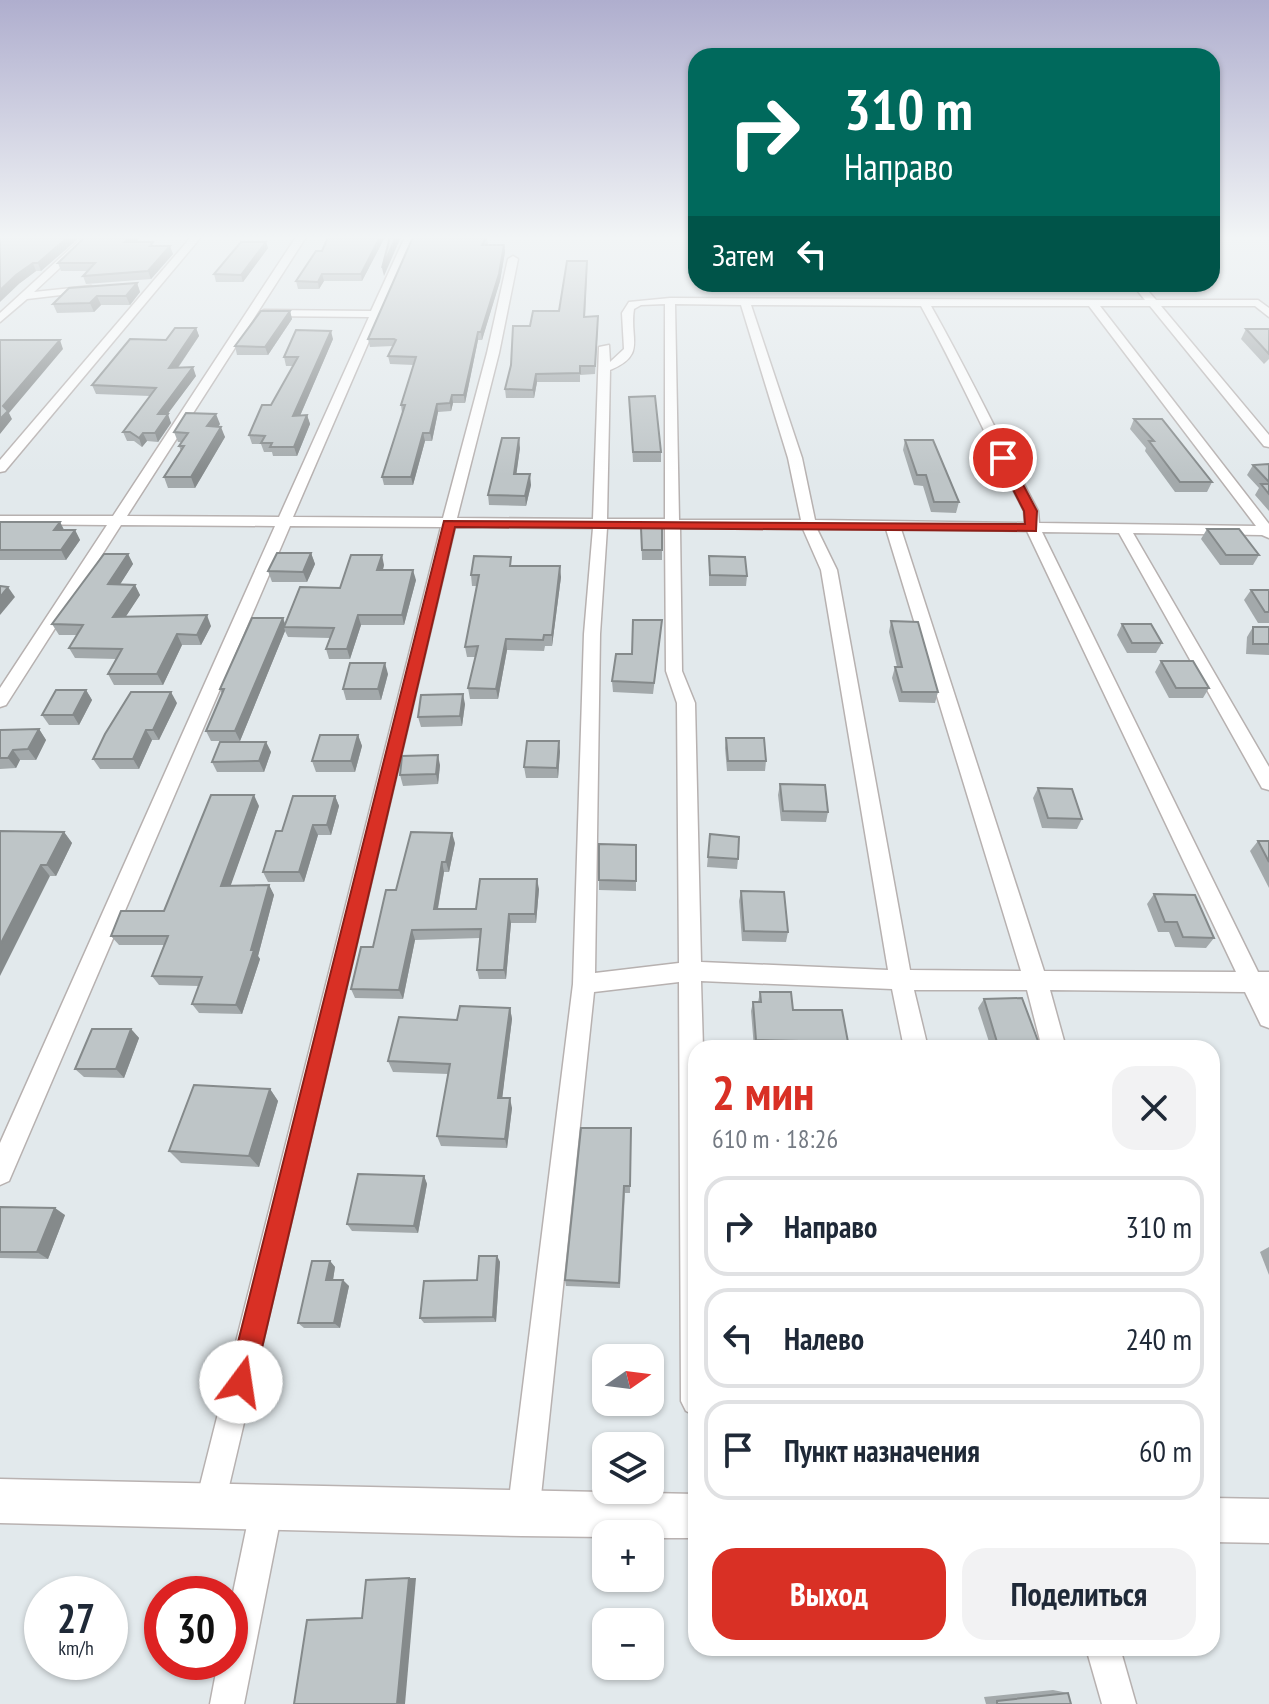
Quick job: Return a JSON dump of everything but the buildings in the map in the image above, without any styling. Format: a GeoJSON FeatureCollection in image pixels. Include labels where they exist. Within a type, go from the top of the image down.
{"type":"FeatureCollection","features":[{"type":"Feature","properties":{"kind":"street"},"geometry":{"type":"LineString","coordinates":[[0,468],[130,317]]}},
{"type":"Feature","properties":{"kind":"street"},"geometry":{"type":"LineString","coordinates":[[0,701],[250,317]]}},
{"type":"Feature","properties":{"kind":"street"},"geometry":{"type":"LineString","coordinates":[[0,1172],[375,317]]}},
{"type":"Feature","properties":{"kind":"street"},"geometry":{"type":"LineString","coordinates":[[211,1505],[501,317]]}},
{"type":"Feature","properties":{"kind":"street"},"geometry":{"type":"LineString","coordinates":[[523,1515],[584,984],[592,634],[600,524],[605,357],[620,362],[630,349],[625,317]]}},
{"type":"Feature","properties":{"kind":"street"},"geometry":{"type":"LineString","coordinates":[[670,317],[674,671],[686,703],[691,1040]]}},
{"type":"Feature","properties":{"kind":"street"},"geometry":{"type":"LineString","coordinates":[[750,317],[795,458],[809,527],[829,570],[914,1040]]}},
{"type":"Feature","properties":{"kind":"street"},"geometry":{"type":"LineString","coordinates":[[932,317],[970,385],[989,431],[1031,511],[1032,528],[1260,982],[1269,1018]]}},
{"type":"Feature","properties":{"kind":"street"},"geometry":{"type":"LineString","coordinates":[[1102,317],[1268,532]]}},
{"type":"Feature","properties":{"kind":"street"},"geometry":{"type":"LineString","coordinates":[[1164,317],[1269,443]]}},
{"type":"Feature","properties":{"kind":"street"},"geometry":{"type":"LineString","coordinates":[[0,520],[809,527],[892,525],[1268,532]]}},
{"type":"Feature","properties":{"kind":"street"},"geometry":{"type":"LineString","coordinates":[[892,525],[1052,1040]]}},
{"type":"Feature","properties":{"kind":"street"},"geometry":{"type":"LineString","coordinates":[[1123,528],[1269,783]]}},
{"type":"Feature","properties":{"kind":"street"},"geometry":{"type":"LineString","coordinates":[[584,984],[690,971],[901,980],[1260,982]]}},
{"type":"Feature","properties":{"kind":"street"},"geometry":{"type":"LineString","coordinates":[[0,1501],[523,1515],[688,1516]]}},
{"type":"Feature","properties":{"kind":"street"},"geometry":{"type":"LineString","coordinates":[[227,1704],[267,1506]]}},
{"type":"Feature","properties":{"kind":"street"},"geometry":{"type":"LineString","coordinates":[[1220,1520],[1269,1521]]}},
{"type":"Feature","properties":{"kind":"street"},"geometry":{"type":"LineString","coordinates":[[1105,1656],[1119,1704]]}},
{"type":"Feature","properties":{"kind":"route"},"geometry":{"type":"LineString","coordinates":[[241,1382],[449,523],[1032,528],[1031,511],[1003,458]]}}]}
